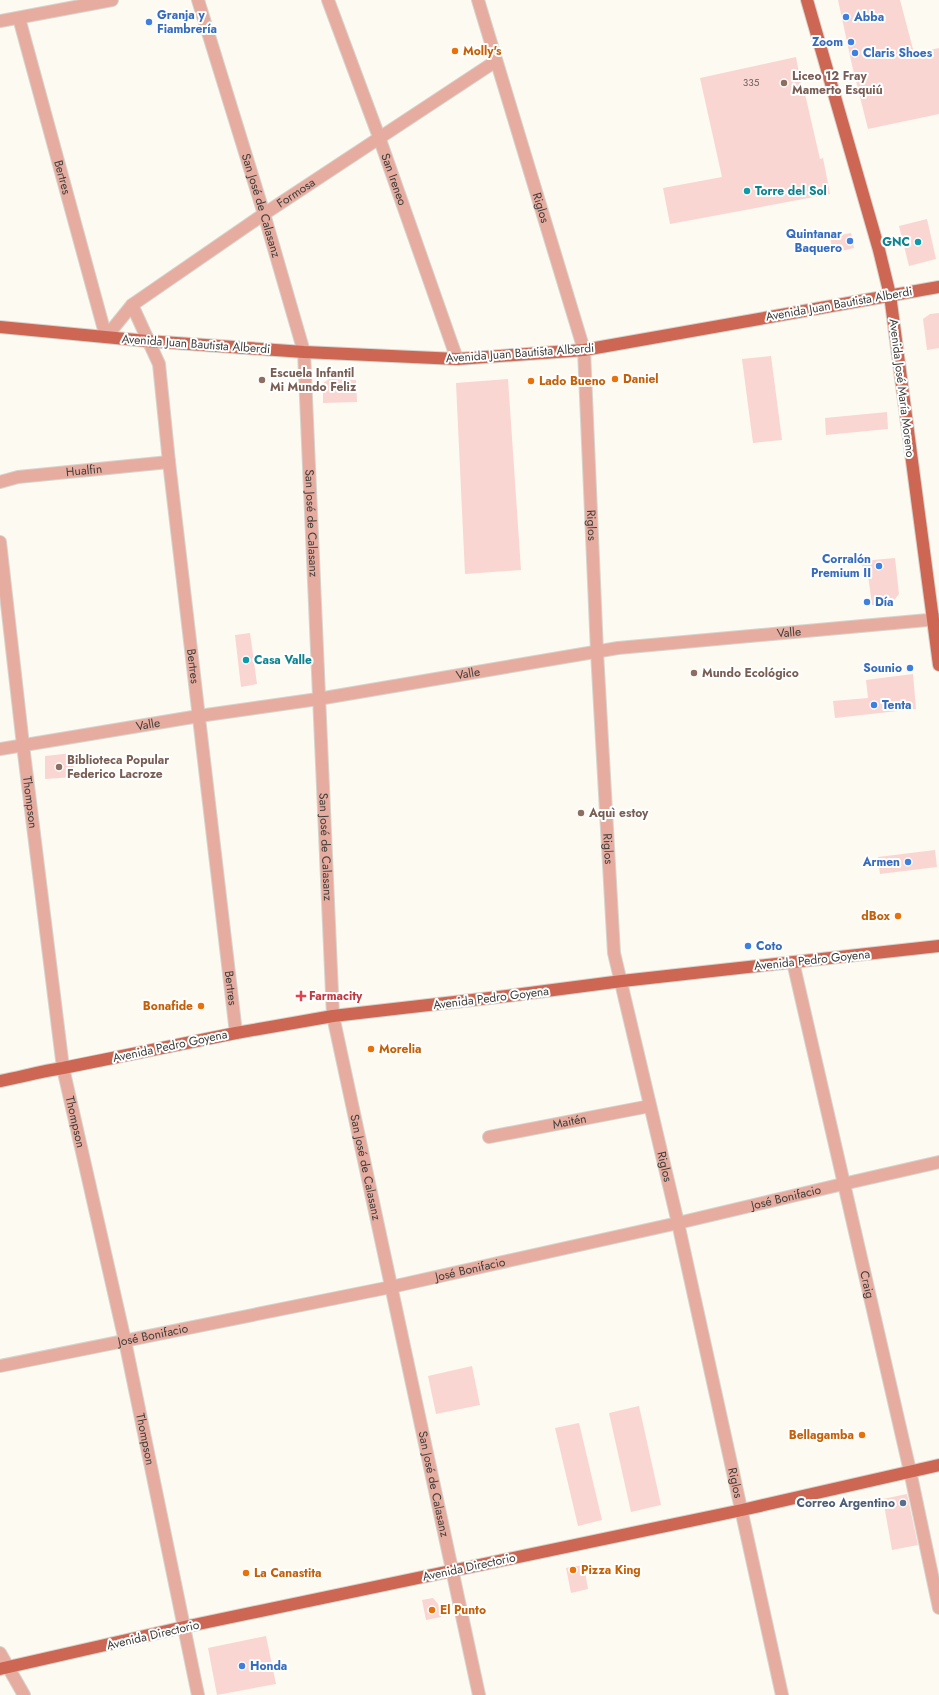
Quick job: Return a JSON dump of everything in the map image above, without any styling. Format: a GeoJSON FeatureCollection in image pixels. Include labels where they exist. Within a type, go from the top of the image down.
{"type":"FeatureCollection","features":[{"type":"Feature","properties":{"kind":"main road","name":"Avenida José María Moreno"},"geometry":{"type":"LineString","coordinates":[[807,0],[879,250],[890,295],[935,620],[939,665]]}},
{"type":"Feature","properties":{"kind":"main road","name":"Avenida Juan Bautista Alberdi"},"geometry":{"type":"LineString","coordinates":[[0,327],[147,341],[304,352],[457,359],[584,350],[939,287]]}},
{"type":"Feature","properties":{"kind":"main road","name":"Avenida Pedro Goyena"},"geometry":{"type":"LineString","coordinates":[[0,1072],[21,1069],[46,1070],[63,1068],[236,1033],[332,1016],[508,996],[622,981],[939,946]]}},
{"type":"Feature","properties":{"kind":"main road","name":"Avenida Pedro Goyena"},"geometry":{"type":"LineString","coordinates":[[0,1081],[22,1077],[46,1070]]}},
{"type":"Feature","properties":{"kind":"main road","name":"Avenida Directorio"},"geometry":{"type":"LineString","coordinates":[[4,1668],[184,1627],[742,1510],[939,1465]]}},
{"type":"Feature","properties":{"kind":"street"},"geometry":{"type":"LineString","coordinates":[[0,21],[112,0]]}},
{"type":"Feature","properties":{"kind":"street","name":"San José de Calasanz"},"geometry":{"type":"LineString","coordinates":[[198,0],[264,214],[304,352],[332,1016],[479,1695]]}},
{"type":"Feature","properties":{"kind":"street","name":"San Ireneo"},"geometry":{"type":"LineString","coordinates":[[328,0],[379,137],[457,359]]}},
{"type":"Feature","properties":{"kind":"street","name":"Riglos"},"geometry":{"type":"LineString","coordinates":[[478,0],[584,350],[597,652],[614,953],[622,981],[678,1223],[782,1695]]}},
{"type":"Feature","properties":{"kind":"street","name":"Bertres"},"geometry":{"type":"LineString","coordinates":[[19,18],[106,337]]}},
{"type":"Feature","properties":{"kind":"street","name":"Formosa"},"geometry":{"type":"LineString","coordinates":[[106,337],[132,305],[264,214],[496,61]]}},
{"type":"Feature","properties":{"kind":"street","name":"Bertres"},"geometry":{"type":"LineString","coordinates":[[132,305],[147,341],[159,364],[198,716],[236,1033]]}},
{"type":"Feature","properties":{"kind":"street","name":"Hualfin"},"geometry":{"type":"LineString","coordinates":[[0,482],[18,478],[169,462]]}},
{"type":"Feature","properties":{"kind":"street","name":"Thompson"},"geometry":{"type":"LineString","coordinates":[[0,542],[23,745],[63,1068],[125,1341],[198,1695]]}},
{"type":"Feature","properties":{"kind":"street","name":"Valle"},"geometry":{"type":"LineString","coordinates":[[0,749],[198,716],[318,699],[618,648],[935,620]]}},
{"type":"Feature","properties":{"kind":"street","name":"Craig"},"geometry":{"type":"LineString","coordinates":[[793,962],[910,1471],[939,1608]]}},
{"type":"Feature","properties":{"kind":"street","name":"Maitén"},"geometry":{"type":"LineString","coordinates":[[489,1137],[650,1106]]}},
{"type":"Feature","properties":{"kind":"street","name":"José Bonifacio"},"geometry":{"type":"LineString","coordinates":[[0,1366],[391,1287],[678,1223],[939,1162]]}},
{"type":"Feature","properties":{"kind":"street"},"geometry":{"type":"LineString","coordinates":[[0,1653],[4,1668],[22,1694]]}},
{"type":"Feature","properties":{"kind":"building"},"geometry":{"type":"Polygon","coordinates":[[[838,0],[900,0],[914,53],[939,48],[939,114],[868,129],[838,0]]]}},
{"type":"Feature","properties":{"kind":"building"},"geometry":{"type":"Polygon","coordinates":[[[796,57],[803,94],[805,94],[820,159],[823,158],[830,194],[670,224],[663,188],[722,177],[700,78],[796,57]]]}},
{"type":"Feature","properties":{"kind":"building","name":"GNC"},"geometry":{"type":"Polygon","coordinates":[[[927,219],[936,259],[909,266],[899,226],[927,219]]]}},
{"type":"Feature","properties":{"kind":"building"},"geometry":{"type":"Polygon","coordinates":[[[851,233],[854,248],[833,253],[830,237],[851,233]]]}},
{"type":"Feature","properties":{"kind":"building"},"geometry":{"type":"Polygon","coordinates":[[[939,313],[939,348],[927,350],[923,319],[930,314],[939,313]]]}},
{"type":"Feature","properties":{"kind":"building"},"geometry":{"type":"Polygon","coordinates":[[[771,356],[782,440],[753,443],[742,359],[771,356]]]}},
{"type":"Feature","properties":{"kind":"building"},"geometry":{"type":"Polygon","coordinates":[[[329,379],[356,380],[357,402],[323,403],[323,383],[329,379]]]}},
{"type":"Feature","properties":{"kind":"building"},"geometry":{"type":"Polygon","coordinates":[[[508,379],[521,570],[465,574],[456,383],[508,379]]]}},
{"type":"Feature","properties":{"kind":"building"},"geometry":{"type":"Polygon","coordinates":[[[887,412],[888,429],[826,435],[825,418],[887,412]]]}},
{"type":"Feature","properties":{"kind":"building"},"geometry":{"type":"Polygon","coordinates":[[[895,558],[899,594],[891,604],[872,605],[868,575],[863,575],[862,561],[895,558]]]}},
{"type":"Feature","properties":{"kind":"building","name":"Casa Valle"},"geometry":{"type":"Polygon","coordinates":[[[250,633],[257,684],[241,687],[235,635],[250,633]]]}},
{"type":"Feature","properties":{"kind":"building","name":"Tenta"},"geometry":{"type":"Polygon","coordinates":[[[913,674],[916,709],[835,718],[833,701],[868,698],[866,680],[913,674]]]}},
{"type":"Feature","properties":{"kind":"building","name":"Biblioteca Popular Federico Lacroze"},"geometry":{"type":"Polygon","coordinates":[[[73,753],[74,777],[45,779],[45,756],[73,753]]]}},
{"type":"Feature","properties":{"kind":"building","name":"Armen"},"geometry":{"type":"Polygon","coordinates":[[[935,850],[937,867],[880,874],[878,857],[935,850]]]}},
{"type":"Feature","properties":{"kind":"building"},"geometry":{"type":"Polygon","coordinates":[[[472,1366],[480,1405],[436,1414],[428,1376],[472,1366]]]}},
{"type":"Feature","properties":{"kind":"building"},"geometry":{"type":"Polygon","coordinates":[[[639,1406],[661,1505],[631,1512],[609,1413],[639,1406]]]}},
{"type":"Feature","properties":{"kind":"building"},"geometry":{"type":"Polygon","coordinates":[[[579,1423],[602,1520],[578,1526],[555,1428],[579,1423]]]}},
{"type":"Feature","properties":{"kind":"building"},"geometry":{"type":"Polygon","coordinates":[[[907,1494],[918,1545],[892,1550],[883,1499],[907,1494]]]}},
{"type":"Feature","properties":{"kind":"building"},"geometry":{"type":"Polygon","coordinates":[[[584,1565],[588,1589],[571,1593],[566,1568],[584,1565]]]}},
{"type":"Feature","properties":{"kind":"building","name":"El Punto"},"geometry":{"type":"Polygon","coordinates":[[[433,1598],[438,1604],[441,1617],[426,1620],[422,1600],[433,1598]]]}},
{"type":"Feature","properties":{"kind":"building","name":"Honda"},"geometry":{"type":"Polygon","coordinates":[[[266,1636],[276,1684],[217,1695],[208,1648],[266,1636]]]}},
{"type":"Feature","properties":{"kind":"place","name":"Abba"},"geometry":{"type":"Point","coordinates":[846,17]}},
{"type":"Feature","properties":{"kind":"place","name":"Granja y Fiambrería"},"geometry":{"type":"Point","coordinates":[149,22]}},
{"type":"Feature","properties":{"kind":"place","name":"Zoom"},"geometry":{"type":"Point","coordinates":[851,42]}},
{"type":"Feature","properties":{"kind":"place","name":"Molly's"},"geometry":{"type":"Point","coordinates":[455,51]}},
{"type":"Feature","properties":{"kind":"place","name":"Claris Shoes"},"geometry":{"type":"Point","coordinates":[855,53]}},
{"type":"Feature","properties":{"kind":"place","name":"Liceo 12 Fray Mamerto Esquiú"},"geometry":{"type":"Point","coordinates":[784,83]}},
{"type":"Feature","properties":{"kind":"place","name":"Torre del Sol"},"geometry":{"type":"Point","coordinates":[747,191]}},
{"type":"Feature","properties":{"kind":"place","name":"Quintanar Baquero"},"geometry":{"type":"Point","coordinates":[850,241]}},
{"type":"Feature","properties":{"kind":"place","name":"GNC"},"geometry":{"type":"Point","coordinates":[918,242]}},
{"type":"Feature","properties":{"kind":"place","name":"Daniel"},"geometry":{"type":"Point","coordinates":[615,379]}},
{"type":"Feature","properties":{"kind":"place","name":"Escuela Infantil Mi Mundo Feliz"},"geometry":{"type":"Point","coordinates":[262,380]}},
{"type":"Feature","properties":{"kind":"place","name":"Lado Bueno"},"geometry":{"type":"Point","coordinates":[531,381]}},
{"type":"Feature","properties":{"kind":"place","name":"Corralón Premium II"},"geometry":{"type":"Point","coordinates":[879,566]}},
{"type":"Feature","properties":{"kind":"place","name":"Día"},"geometry":{"type":"Point","coordinates":[867,602]}},
{"type":"Feature","properties":{"kind":"place","name":"Casa Valle"},"geometry":{"type":"Point","coordinates":[246,660]}},
{"type":"Feature","properties":{"kind":"place","name":"Sounio"},"geometry":{"type":"Point","coordinates":[910,668]}},
{"type":"Feature","properties":{"kind":"place","name":"Mundo Ecológico"},"geometry":{"type":"Point","coordinates":[694,673]}},
{"type":"Feature","properties":{"kind":"place","name":"Tenta"},"geometry":{"type":"Point","coordinates":[874,705]}},
{"type":"Feature","properties":{"kind":"place","name":"Biblioteca Popular Federico Lacroze"},"geometry":{"type":"Point","coordinates":[59,767]}},
{"type":"Feature","properties":{"kind":"place","name":"Aquì estoy"},"geometry":{"type":"Point","coordinates":[581,813]}},
{"type":"Feature","properties":{"kind":"place","name":"Armen"},"geometry":{"type":"Point","coordinates":[908,862]}},
{"type":"Feature","properties":{"kind":"place","name":"dBox"},"geometry":{"type":"Point","coordinates":[898,916]}},
{"type":"Feature","properties":{"kind":"place","name":"Coto"},"geometry":{"type":"Point","coordinates":[748,946]}},
{"type":"Feature","properties":{"kind":"place","name":"Farmacity"},"geometry":{"type":"Point","coordinates":[301,996]}},
{"type":"Feature","properties":{"kind":"place","name":"Bonafide"},"geometry":{"type":"Point","coordinates":[201,1006]}},
{"type":"Feature","properties":{"kind":"place","name":"Morelia"},"geometry":{"type":"Point","coordinates":[371,1049]}},
{"type":"Feature","properties":{"kind":"place","name":"Bellagamba"},"geometry":{"type":"Point","coordinates":[862,1435]}},
{"type":"Feature","properties":{"kind":"place","name":"Correo Argentino"},"geometry":{"type":"Point","coordinates":[903,1503]}},
{"type":"Feature","properties":{"kind":"place","name":"Pizza King"},"geometry":{"type":"Point","coordinates":[573,1570]}},
{"type":"Feature","properties":{"kind":"place","name":"La Canastita"},"geometry":{"type":"Point","coordinates":[246,1573]}},
{"type":"Feature","properties":{"kind":"place","name":"El Punto"},"geometry":{"type":"Point","coordinates":[432,1610]}},
{"type":"Feature","properties":{"kind":"place","name":"Honda"},"geometry":{"type":"Point","coordinates":[242,1666]}}]}
